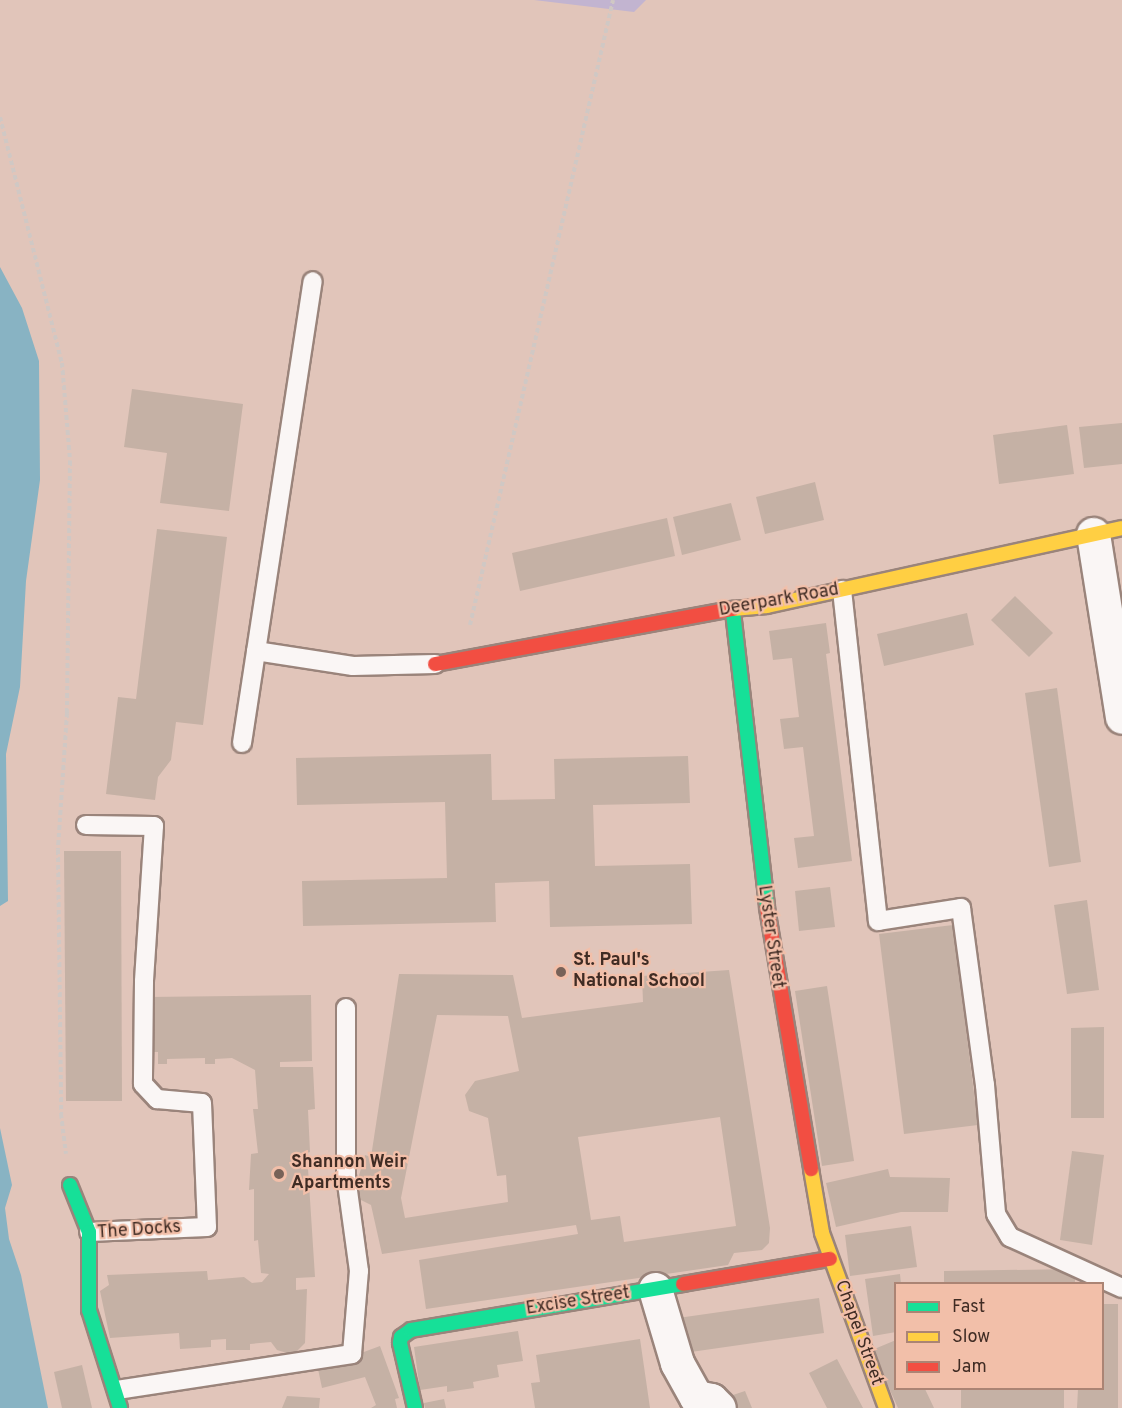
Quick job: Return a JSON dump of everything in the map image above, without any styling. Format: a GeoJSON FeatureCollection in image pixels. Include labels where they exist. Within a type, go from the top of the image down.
{"type":"FeatureCollection","features":[{"type":"Feature","properties":{"kind":"street","name":"Deerpark Road"},"geometry":{"type":"LineString","coordinates":[[435,664],[698,613],[733,612],[1108,531]]}},
{"type":"Feature","properties":{"kind":"street"},"geometry":{"type":"LineString","coordinates":[[1108,531],[1122,717]]}},
{"type":"Feature","properties":{"kind":"street","name":"Lyster Street"},"geometry":{"type":"LineString","coordinates":[[733,612],[772,954],[822,1233],[830,1259]]}},
{"type":"Feature","properties":{"kind":"street"},"geometry":{"type":"LineString","coordinates":[[70,1185],[89,1232]]}},
{"type":"Feature","properties":{"kind":"street","name":"The Docks"},"geometry":{"type":"LineString","coordinates":[[89,1232],[89,1310],[117,1390],[120,1408]]}},
{"type":"Feature","properties":{"kind":"street","name":"Excise Street"},"geometry":{"type":"LineString","coordinates":[[415,1408],[400,1342],[411,1329],[830,1259]]}},
{"type":"Feature","properties":{"kind":"street","name":"Chapel Street"},"geometry":{"type":"LineString","coordinates":[[830,1259],[886,1408]]}},
{"type":"Feature","properties":{"kind":"street"},"geometry":{"type":"LineString","coordinates":[[655,1289],[677,1363],[696,1397],[711,1400],[719,1408]]}},
{"type":"Feature","properties":{"kind":"lane"},"geometry":{"type":"LineString","coordinates":[[242,743],[314,281]]}},
{"type":"Feature","properties":{"kind":"lane"},"geometry":{"type":"LineString","coordinates":[[842,590],[878,921],[961,908],[985,1085],[996,1214],[1010,1237],[1122,1288]]}},
{"type":"Feature","properties":{"kind":"lane"},"geometry":{"type":"LineString","coordinates":[[256,651],[353,666],[435,664]]}},
{"type":"Feature","properties":{"kind":"lane","name":"The Docks"},"geometry":{"type":"LineString","coordinates":[[86,825],[154,826],[144,982],[143,1084],[157,1099],[202,1103],[207,1227],[89,1232]]}},
{"type":"Feature","properties":{"kind":"lane"},"geometry":{"type":"LineString","coordinates":[[117,1390],[352,1354],[359,1271],[346,1176],[346,1008]]}},
{"type":"Feature","properties":{"kind":"path"},"geometry":{"type":"LineString","coordinates":[[478,657],[472,646],[470,613],[613,0]]}},
{"type":"Feature","properties":{"kind":"path"},"geometry":{"type":"LineString","coordinates":[[0,117],[62,363],[70,461],[67,713],[58,850],[61,1114],[70,1185]]}},
{"type":"Feature","properties":{"kind":"shaded area"},"geometry":{"type":"Polygon","coordinates":[[[534,0],[646,0],[634,12],[534,0]]]}},
{"type":"Feature","properties":{"kind":"water"},"geometry":{"type":"Polygon","coordinates":[[[0,267],[22,308],[39,361],[40,480],[26,581],[20,687],[6,754],[8,901],[0,906],[0,267]]]}},
{"type":"Feature","properties":{"kind":"water"},"geometry":{"type":"Polygon","coordinates":[[[0,1128],[12,1185],[5,1208],[9,1239],[21,1275],[48,1408],[0,1408],[0,1128]]]}},
{"type":"Feature","properties":{"kind":"building"},"geometry":{"type":"Polygon","coordinates":[[[132,389],[243,404],[229,511],[160,503],[167,453],[124,447],[132,389]]]}},
{"type":"Feature","properties":{"kind":"building"},"geometry":{"type":"Polygon","coordinates":[[[1122,423],[1122,464],[1084,468],[1079,427],[1122,423]]]}},
{"type":"Feature","properties":{"kind":"building"},"geometry":{"type":"Polygon","coordinates":[[[1067,425],[1074,474],[999,484],[993,435],[1067,425]]]}},
{"type":"Feature","properties":{"kind":"building"},"geometry":{"type":"Polygon","coordinates":[[[815,482],[824,520],[765,534],[756,497],[815,482]]]}},
{"type":"Feature","properties":{"kind":"building"},"geometry":{"type":"Polygon","coordinates":[[[731,503],[741,540],[682,555],[673,517],[731,503]]]}},
{"type":"Feature","properties":{"kind":"building"},"geometry":{"type":"Polygon","coordinates":[[[667,518],[675,556],[520,591],[512,553],[667,518]]]}},
{"type":"Feature","properties":{"kind":"building"},"geometry":{"type":"Polygon","coordinates":[[[157,529],[227,537],[203,725],[176,722],[171,760],[158,777],[155,800],[106,794],[118,697],[136,699],[157,529]]]}},
{"type":"Feature","properties":{"kind":"building"},"geometry":{"type":"Polygon","coordinates":[[[1015,596],[1053,633],[1029,657],[991,620],[1015,596]]]}},
{"type":"Feature","properties":{"kind":"building"},"geometry":{"type":"Polygon","coordinates":[[[967,613],[974,645],[884,666],[877,634],[967,613]]]}},
{"type":"Feature","properties":{"kind":"building"},"geometry":{"type":"Polygon","coordinates":[[[826,623],[830,653],[826,654],[852,861],[798,868],[794,838],[814,836],[803,747],[784,749],[780,719],[799,717],[792,658],[773,660],[769,631],[826,623]]]}},
{"type":"Feature","properties":{"kind":"building"},"geometry":{"type":"Polygon","coordinates":[[[1057,688],[1081,862],[1049,867],[1025,693],[1057,688]]]}},
{"type":"Feature","properties":{"kind":"building"},"geometry":{"type":"Polygon","coordinates":[[[491,754],[492,800],[555,799],[554,759],[688,756],[690,803],[593,805],[595,866],[690,864],[692,924],[550,927],[549,881],[495,883],[496,922],[303,926],[302,881],[447,878],[445,802],[297,805],[296,758],[491,754]]]}},
{"type":"Feature","properties":{"kind":"building"},"geometry":{"type":"Polygon","coordinates":[[[64,851],[121,851],[122,1101],[66,1101],[64,851]]]}},
{"type":"Feature","properties":{"kind":"building"},"geometry":{"type":"Polygon","coordinates":[[[830,887],[835,927],[799,931],[795,891],[830,887]]]}},
{"type":"Feature","properties":{"kind":"building"},"geometry":{"type":"Polygon","coordinates":[[[1087,900],[1099,990],[1067,994],[1054,905],[1087,900]]]}},
{"type":"Feature","properties":{"kind":"building"},"geometry":{"type":"Polygon","coordinates":[[[953,925],[978,1125],[904,1134],[879,934],[953,925]]]}},
{"type":"Feature","properties":{"kind":"building"},"geometry":{"type":"Polygon","coordinates":[[[729,970],[770,1228],[769,1243],[762,1250],[734,1253],[728,1265],[426,1309],[419,1260],[578,1234],[576,1225],[382,1254],[371,1205],[353,1196],[365,1155],[371,1157],[399,974],[513,975],[522,1018],[643,1002],[642,976],[729,970]],[[437,1015],[401,1198],[405,1218],[508,1202],[506,1175],[497,1176],[488,1118],[469,1111],[465,1095],[475,1081],[519,1071],[508,1016],[437,1015]],[[720,1117],[578,1137],[591,1220],[620,1216],[624,1242],[736,1226],[720,1117]]]}},
{"type":"Feature","properties":{"kind":"building"},"geometry":{"type":"Polygon","coordinates":[[[827,986],[854,1161],[822,1166],[795,991],[827,986]]]}},
{"type":"Feature","properties":{"kind":"building","name":"Shannon Weir Apartments"},"geometry":{"type":"Polygon","coordinates":[[[311,995],[312,1061],[280,1062],[280,1067],[313,1067],[315,1109],[308,1110],[310,1152],[307,1153],[315,1277],[296,1278],[296,1290],[307,1289],[305,1343],[297,1351],[287,1353],[277,1350],[271,1342],[250,1344],[250,1350],[226,1350],[226,1339],[211,1340],[211,1347],[180,1349],[179,1333],[110,1338],[100,1291],[109,1285],[107,1275],[207,1271],[208,1280],[244,1277],[252,1283],[262,1282],[269,1274],[261,1273],[258,1240],[254,1241],[254,1189],[249,1190],[251,1154],[258,1153],[253,1109],[258,1109],[255,1070],[232,1058],[215,1059],[215,1064],[205,1064],[205,1058],[167,1059],[167,1064],[158,1064],[158,1052],[149,1052],[148,997],[311,995]]]}},
{"type":"Feature","properties":{"kind":"building"},"geometry":{"type":"Polygon","coordinates":[[[1104,1027],[1104,1118],[1071,1118],[1071,1028],[1104,1027]]]}},
{"type":"Feature","properties":{"kind":"building"},"geometry":{"type":"Polygon","coordinates":[[[1072,1151],[1104,1155],[1092,1245],[1060,1240],[1072,1151]]]}},
{"type":"Feature","properties":{"kind":"building"},"geometry":{"type":"Polygon","coordinates":[[[888,1169],[890,1177],[950,1178],[948,1212],[901,1212],[836,1227],[826,1183],[888,1169]]]}},
{"type":"Feature","properties":{"kind":"building"},"geometry":{"type":"Polygon","coordinates":[[[911,1226],[917,1267],[850,1276],[845,1235],[911,1226]]]}},
{"type":"Feature","properties":{"kind":"building"},"geometry":{"type":"Polygon","coordinates":[[[1075,1269],[1075,1282],[944,1282],[944,1271],[1075,1269]]]}},
{"type":"Feature","properties":{"kind":"building"},"geometry":{"type":"Polygon","coordinates":[[[900,1274],[901,1282],[894,1282],[894,1332],[873,1336],[865,1279],[900,1274]]]}},
{"type":"Feature","properties":{"kind":"building"},"geometry":{"type":"Polygon","coordinates":[[[819,1298],[824,1333],[677,1354],[671,1319],[819,1298]]]}},
{"type":"Feature","properties":{"kind":"building"},"geometry":{"type":"Polygon","coordinates":[[[1104,1304],[1118,1304],[1118,1408],[1077,1408],[1078,1390],[1104,1390],[1104,1304]]]}},
{"type":"Feature","properties":{"kind":"building"},"geometry":{"type":"Polygon","coordinates":[[[518,1331],[523,1361],[497,1365],[499,1377],[473,1382],[474,1388],[447,1392],[447,1386],[420,1390],[414,1347],[518,1331]]]}},
{"type":"Feature","properties":{"kind":"building"},"geometry":{"type":"Polygon","coordinates":[[[640,1339],[650,1408],[535,1408],[531,1383],[540,1382],[536,1355],[640,1339]]]}},
{"type":"Feature","properties":{"kind":"building"},"geometry":{"type":"Polygon","coordinates":[[[894,1341],[894,1390],[925,1390],[934,1408],[898,1408],[872,1350],[894,1341]]]}},
{"type":"Feature","properties":{"kind":"building"},"geometry":{"type":"Polygon","coordinates":[[[380,1346],[399,1398],[395,1399],[397,1408],[371,1408],[376,1405],[365,1377],[322,1388],[318,1369],[380,1346]]]}},
{"type":"Feature","properties":{"kind":"building"},"geometry":{"type":"Polygon","coordinates":[[[837,1359],[863,1408],[827,1408],[809,1373],[837,1359]]]}},
{"type":"Feature","properties":{"kind":"building"},"geometry":{"type":"Polygon","coordinates":[[[82,1365],[92,1408],[62,1408],[54,1372],[82,1365]]]}},
{"type":"Feature","properties":{"kind":"building"},"geometry":{"type":"Polygon","coordinates":[[[961,1390],[1064,1390],[1064,1408],[961,1408],[961,1390]]]}},
{"type":"Feature","properties":{"kind":"building"},"geometry":{"type":"Polygon","coordinates":[[[745,1391],[752,1408],[727,1408],[724,1398],[745,1391]]]}},
{"type":"Feature","properties":{"kind":"building"},"geometry":{"type":"Polygon","coordinates":[[[287,1396],[320,1398],[319,1408],[282,1408],[287,1396]]]}},
{"type":"Feature","properties":{"kind":"building"},"geometry":{"type":"Polygon","coordinates":[[[444,1399],[446,1408],[425,1408],[424,1403],[444,1399]]]}},
{"type":"Feature","properties":{"kind":"traffic: fast"},"geometry":{"type":"LineString","coordinates":[[733,612],[767,908]]}},
{"type":"Feature","properties":{"kind":"traffic: fast"},"geometry":{"type":"LineString","coordinates":[[70,1185],[89,1232],[89,1310],[120,1408]]}},
{"type":"Feature","properties":{"kind":"traffic: fast"},"geometry":{"type":"LineString","coordinates":[[415,1408],[400,1343],[401,1337],[411,1330],[683,1284]]}},
{"type":"Feature","properties":{"kind":"traffic: slow"},"geometry":{"type":"LineString","coordinates":[[733,609],[767,606],[1122,528]]}},
{"type":"Feature","properties":{"kind":"traffic: slow"},"geometry":{"type":"LineString","coordinates":[[811,1169],[822,1233],[886,1408]]}},
{"type":"Feature","properties":{"kind":"traffic: jam"},"geometry":{"type":"LineString","coordinates":[[435,664],[733,609]]}},
{"type":"Feature","properties":{"kind":"traffic: jam"},"geometry":{"type":"LineString","coordinates":[[767,908],[811,1169]]}},
{"type":"Feature","properties":{"kind":"traffic: jam"},"geometry":{"type":"LineString","coordinates":[[683,1284],[830,1259]]}},
{"type":"Feature","properties":{"kind":"place","name":"St. Paul's National School"},"geometry":{"type":"Point","coordinates":[561,972]}},
{"type":"Feature","properties":{"kind":"place","name":"Shannon Weir Apartments"},"geometry":{"type":"Point","coordinates":[279,1174]}}]}
